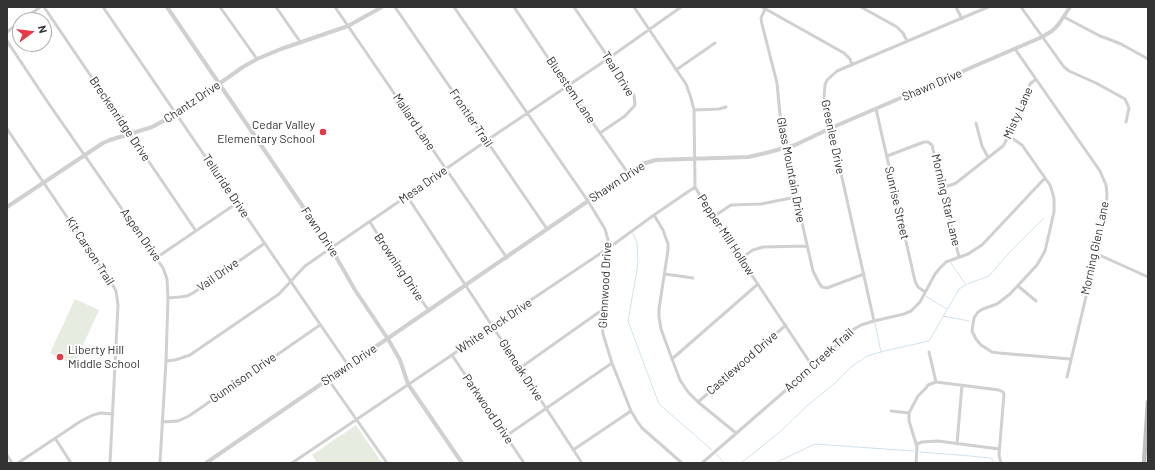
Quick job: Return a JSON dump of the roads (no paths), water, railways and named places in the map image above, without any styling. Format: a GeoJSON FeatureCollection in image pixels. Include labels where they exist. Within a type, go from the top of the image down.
{"type":"FeatureCollection","features":[{"type":"Feature","properties":{"kind":"main road"},"geometry":{"type":"LineString","coordinates":[[1144,463],[1148,402]]}},
{"type":"Feature","properties":{"kind":"street","name":"Breckenridge Drive"},"geometry":{"type":"LineString","coordinates":[[44,7],[196,231]]}},
{"type":"Feature","properties":{"kind":"street","name":"Telluride Drive"},"geometry":{"type":"LineString","coordinates":[[103,7],[348,365]]}},
{"type":"Feature","properties":{"kind":"street","name":"Fawn Drive"},"geometry":{"type":"LineString","coordinates":[[167,7],[331,248],[355,290],[388,339],[400,360],[408,384],[462,463]]}},
{"type":"Feature","properties":{"kind":"street"},"geometry":{"type":"LineString","coordinates":[[220,7],[257,59]]}},
{"type":"Feature","properties":{"kind":"street"},"geometry":{"type":"LineString","coordinates":[[276,7],[301,43]]}},
{"type":"Feature","properties":{"kind":"street","name":"Mallard Lane"},"geometry":{"type":"LineString","coordinates":[[335,7],[507,258]]}},
{"type":"Feature","properties":{"kind":"street","name":"Chantz Drive"},"geometry":{"type":"LineString","coordinates":[[7,208],[103,144],[157,125],[176,114],[243,67],[257,59],[281,49],[348,26],[382,7]]}},
{"type":"Feature","properties":{"kind":"street","name":"Frontier Trail"},"geometry":{"type":"LineString","coordinates":[[395,7],[547,229]]}},
{"type":"Feature","properties":{"kind":"street","name":"Glennwood Drive"},"geometry":{"type":"LineString","coordinates":[[454,7],[588,201],[605,229],[610,247],[602,310],[603,334],[612,363],[631,411],[642,428],[682,463]]}},
{"type":"Feature","properties":{"kind":"street","name":"Bluestem Lane"},"geometry":{"type":"LineString","coordinates":[[514,7],[628,173]]}},
{"type":"Feature","properties":{"kind":"street","name":"Teal Drive"},"geometry":{"type":"LineString","coordinates":[[574,7],[634,95],[635,105],[625,116],[600,133]]}},
{"type":"Feature","properties":{"kind":"street","name":"Pepper Mill Hollow"},"geometry":{"type":"LineString","coordinates":[[634,7],[686,84],[689,91],[694,110],[695,187],[713,217],[813,366]]}},
{"type":"Feature","properties":{"kind":"street","name":"Mesa Drive"},"geometry":{"type":"LineString","coordinates":[[166,361],[175,360],[190,355],[279,294],[305,266],[681,7]]}},
{"type":"Feature","properties":{"kind":"street"},"geometry":{"type":"LineString","coordinates":[[861,7],[897,27],[903,33],[907,41]]}},
{"type":"Feature","properties":{"kind":"street"},"geometry":{"type":"LineString","coordinates":[[956,7],[962,18]]}},
{"type":"Feature","properties":{"kind":"street","name":"Greenlee Drive"},"geometry":{"type":"LineString","coordinates":[[874,320],[824,97],[825,85],[827,80],[837,72],[988,7]]}},
{"type":"Feature","properties":{"kind":"street"},"geometry":{"type":"LineString","coordinates":[[1021,7],[1060,63],[1068,71],[1096,83],[1125,99],[1129,108],[1126,122]]}},
{"type":"Feature","properties":{"kind":"street","name":"Shawn Drive"},"geometry":{"type":"LineString","coordinates":[[206,463],[642,164],[656,160],[748,156],[785,148],[1042,37],[1055,28],[1070,7]]}},
{"type":"Feature","properties":{"kind":"street"},"geometry":{"type":"LineString","coordinates":[[764,8],[844,53],[850,59],[852,65]]}},
{"type":"Feature","properties":{"kind":"street","name":"Glass Mountain Drive"},"geometry":{"type":"LineString","coordinates":[[764,8],[761,18],[777,83],[780,123],[813,271],[818,283],[822,287],[827,288],[864,274]]}},
{"type":"Feature","properties":{"kind":"street"},"geometry":{"type":"LineString","coordinates":[[1064,17],[1100,36],[1121,44],[1148,59]]}},
{"type":"Feature","properties":{"kind":"street","name":"Aspen Drive"},"geometry":{"type":"LineString","coordinates":[[7,41],[163,268],[167,279],[168,298],[166,361],[160,463]]}},
{"type":"Feature","properties":{"kind":"street"},"geometry":{"type":"LineString","coordinates":[[676,70],[715,43]]}},
{"type":"Feature","properties":{"kind":"street","name":"Morning Glen Lane"},"geometry":{"type":"LineString","coordinates":[[1015,49],[1100,171],[1107,194],[1107,203],[1066,377]]}},
{"type":"Feature","properties":{"kind":"street","name":"Misty Lane"},"geometry":{"type":"LineString","coordinates":[[942,187],[956,183],[1003,146],[1009,136],[1030,84],[1036,79]]}},
{"type":"Feature","properties":{"kind":"street"},"geometry":{"type":"LineString","coordinates":[[694,110],[719,109],[726,107]]}},
{"type":"Feature","properties":{"kind":"street","name":"Sunrise Street"},"geometry":{"type":"LineString","coordinates":[[876,109],[915,281],[918,287],[925,292]]}},
{"type":"Feature","properties":{"kind":"street"},"geometry":{"type":"LineString","coordinates":[[976,123],[982,146],[988,157]]}},
{"type":"Feature","properties":{"kind":"street","name":"Kit Carson Trail"},"geometry":{"type":"LineString","coordinates":[[7,129],[110,280],[116,292],[118,305],[110,463]]}},
{"type":"Feature","properties":{"kind":"street"},"geometry":{"type":"LineString","coordinates":[[1009,136],[1022,145],[1050,185],[1054,198],[1054,212],[1045,251],[1037,265],[1018,286],[997,304],[978,312],[972,324],[972,331],[976,339],[984,348],[992,352],[1070,359]]}},
{"type":"Feature","properties":{"kind":"street","name":"Morning Star Lane"},"geometry":{"type":"LineString","coordinates":[[887,156],[924,142],[928,142],[932,145],[959,257]]}},
{"type":"Feature","properties":{"kind":"street","name":"Acorn Creek Trail"},"geometry":{"type":"LineString","coordinates":[[702,463],[831,351],[850,332],[861,325],[874,320],[904,314],[911,311],[920,302],[935,274],[946,262],[968,254],[982,245],[1045,178]]}},
{"type":"Feature","properties":{"kind":"street","name":"White Rock Drive"},"geometry":{"type":"LineString","coordinates":[[292,463],[610,247],[695,187]]}},
{"type":"Feature","properties":{"kind":"street","name":"Glenoak Drive"},"geometry":{"type":"LineString","coordinates":[[407,196],[582,463]]}},
{"type":"Feature","properties":{"kind":"street"},"geometry":{"type":"LineString","coordinates":[[713,217],[731,205],[761,204],[796,197]]}},
{"type":"Feature","properties":{"kind":"street"},"geometry":{"type":"LineString","coordinates":[[156,258],[237,203]]}},
{"type":"Feature","properties":{"kind":"street"},"geometry":{"type":"LineString","coordinates":[[654,215],[664,230],[668,244],[659,317],[661,329],[672,359],[683,385],[698,402],[736,434]]}},
{"type":"Feature","properties":{"kind":"street","name":"Browning Drive"},"geometry":{"type":"LineString","coordinates":[[370,222],[392,258],[429,311]]}},
{"type":"Feature","properties":{"kind":"street","name":"Vail Drive"},"geometry":{"type":"LineString","coordinates":[[168,298],[187,296],[193,293],[265,243]]}},
{"type":"Feature","properties":{"kind":"street"},"geometry":{"type":"LineString","coordinates":[[741,258],[753,250],[763,248],[807,246]]}},
{"type":"Feature","properties":{"kind":"street"},"geometry":{"type":"LineString","coordinates":[[1095,253],[1148,277]]}},
{"type":"Feature","properties":{"kind":"street"},"geometry":{"type":"LineString","coordinates":[[665,274],[693,278]]}},
{"type":"Feature","properties":{"kind":"street"},"geometry":{"type":"LineString","coordinates":[[672,359],[758,284]]}},
{"type":"Feature","properties":{"kind":"street"},"geometry":{"type":"LineString","coordinates":[[1018,286],[1036,301]]}},
{"type":"Feature","properties":{"kind":"street"},"geometry":{"type":"LineString","coordinates":[[520,368],[602,310]]}},
{"type":"Feature","properties":{"kind":"street","name":"Gunnison Drive"},"geometry":{"type":"LineString","coordinates":[[162,422],[178,421],[189,416],[320,325]]}},
{"type":"Feature","properties":{"kind":"street","name":"Castlewood Drive"},"geometry":{"type":"LineString","coordinates":[[698,402],[786,325]]}},
{"type":"Feature","properties":{"kind":"street"},"geometry":{"type":"LineString","coordinates":[[929,352],[936,382]]}},
{"type":"Feature","properties":{"kind":"street","name":"Parkwood Drive"},"geometry":{"type":"LineString","coordinates":[[452,355],[524,463]]}},
{"type":"Feature","properties":{"kind":"street"},"geometry":{"type":"LineString","coordinates":[[506,436],[612,363]]}},
{"type":"Feature","properties":{"kind":"street"},"geometry":{"type":"LineString","coordinates":[[328,379],[387,463]]}},
{"type":"Feature","properties":{"kind":"street"},"geometry":{"type":"LineString","coordinates":[[916,463],[916,444],[909,421],[909,413],[928,385],[936,382],[1001,390],[1004,393],[999,448],[1001,463]]}},
{"type":"Feature","properties":{"kind":"street"},"geometry":{"type":"LineString","coordinates":[[957,444],[962,385]]}},
{"type":"Feature","properties":{"kind":"street"},"geometry":{"type":"LineString","coordinates":[[573,450],[631,411]]}},
{"type":"Feature","properties":{"kind":"street"},"geometry":{"type":"LineString","coordinates":[[891,411],[909,413]]}},
{"type":"Feature","properties":{"kind":"street"},"geometry":{"type":"LineString","coordinates":[[18,463],[81,421],[101,413],[113,414]]}},
{"type":"Feature","properties":{"kind":"street"},"geometry":{"type":"LineString","coordinates":[[55,438],[72,463]]}},
{"type":"Feature","properties":{"kind":"street"},"geometry":{"type":"LineString","coordinates":[[916,444],[938,441],[999,448]]}},
{"type":"Feature","properties":{"kind":"street"},"geometry":{"type":"LineString","coordinates":[[7,455],[12,463]]}},
{"type":"Feature","properties":{"kind":"waterway"},"geometry":{"type":"LineString","coordinates":[[967,284],[989,276],[1008,254],[1044,218]]}},
{"type":"Feature","properties":{"kind":"waterway"},"geometry":{"type":"LineString","coordinates":[[633,233],[637,243],[638,264],[628,321],[659,404],[712,450]]}},
{"type":"Feature","properties":{"kind":"waterway"},"geometry":{"type":"LineString","coordinates":[[741,463],[780,432],[851,367],[867,356],[929,341],[959,289],[966,285],[951,263]]}},
{"type":"Feature","properties":{"kind":"waterway"},"geometry":{"type":"LineString","coordinates":[[924,295],[947,309]]}},
{"type":"Feature","properties":{"kind":"waterway"},"geometry":{"type":"LineString","coordinates":[[943,316],[969,321]]}},
{"type":"Feature","properties":{"kind":"waterway"},"geometry":{"type":"LineString","coordinates":[[875,323],[881,352]]}},
{"type":"Feature","properties":{"kind":"waterway"},"geometry":{"type":"LineString","coordinates":[[775,463],[815,444],[914,451]]}},
{"type":"Feature","properties":{"kind":"waterway"},"geometry":{"type":"LineString","coordinates":[[920,452],[991,458],[995,463]]}},
{"type":"Feature","properties":{"kind":"waterway"},"geometry":{"type":"LineString","coordinates":[[716,454],[724,463]]}},
{"type":"Feature","properties":{"kind":"place","name":"Cedar Valley Elementary School"},"geometry":{"type":"Point","coordinates":[323,132]}},
{"type":"Feature","properties":{"kind":"place","name":"Liberty Hill Middle School"},"geometry":{"type":"Point","coordinates":[60,357]}}]}
